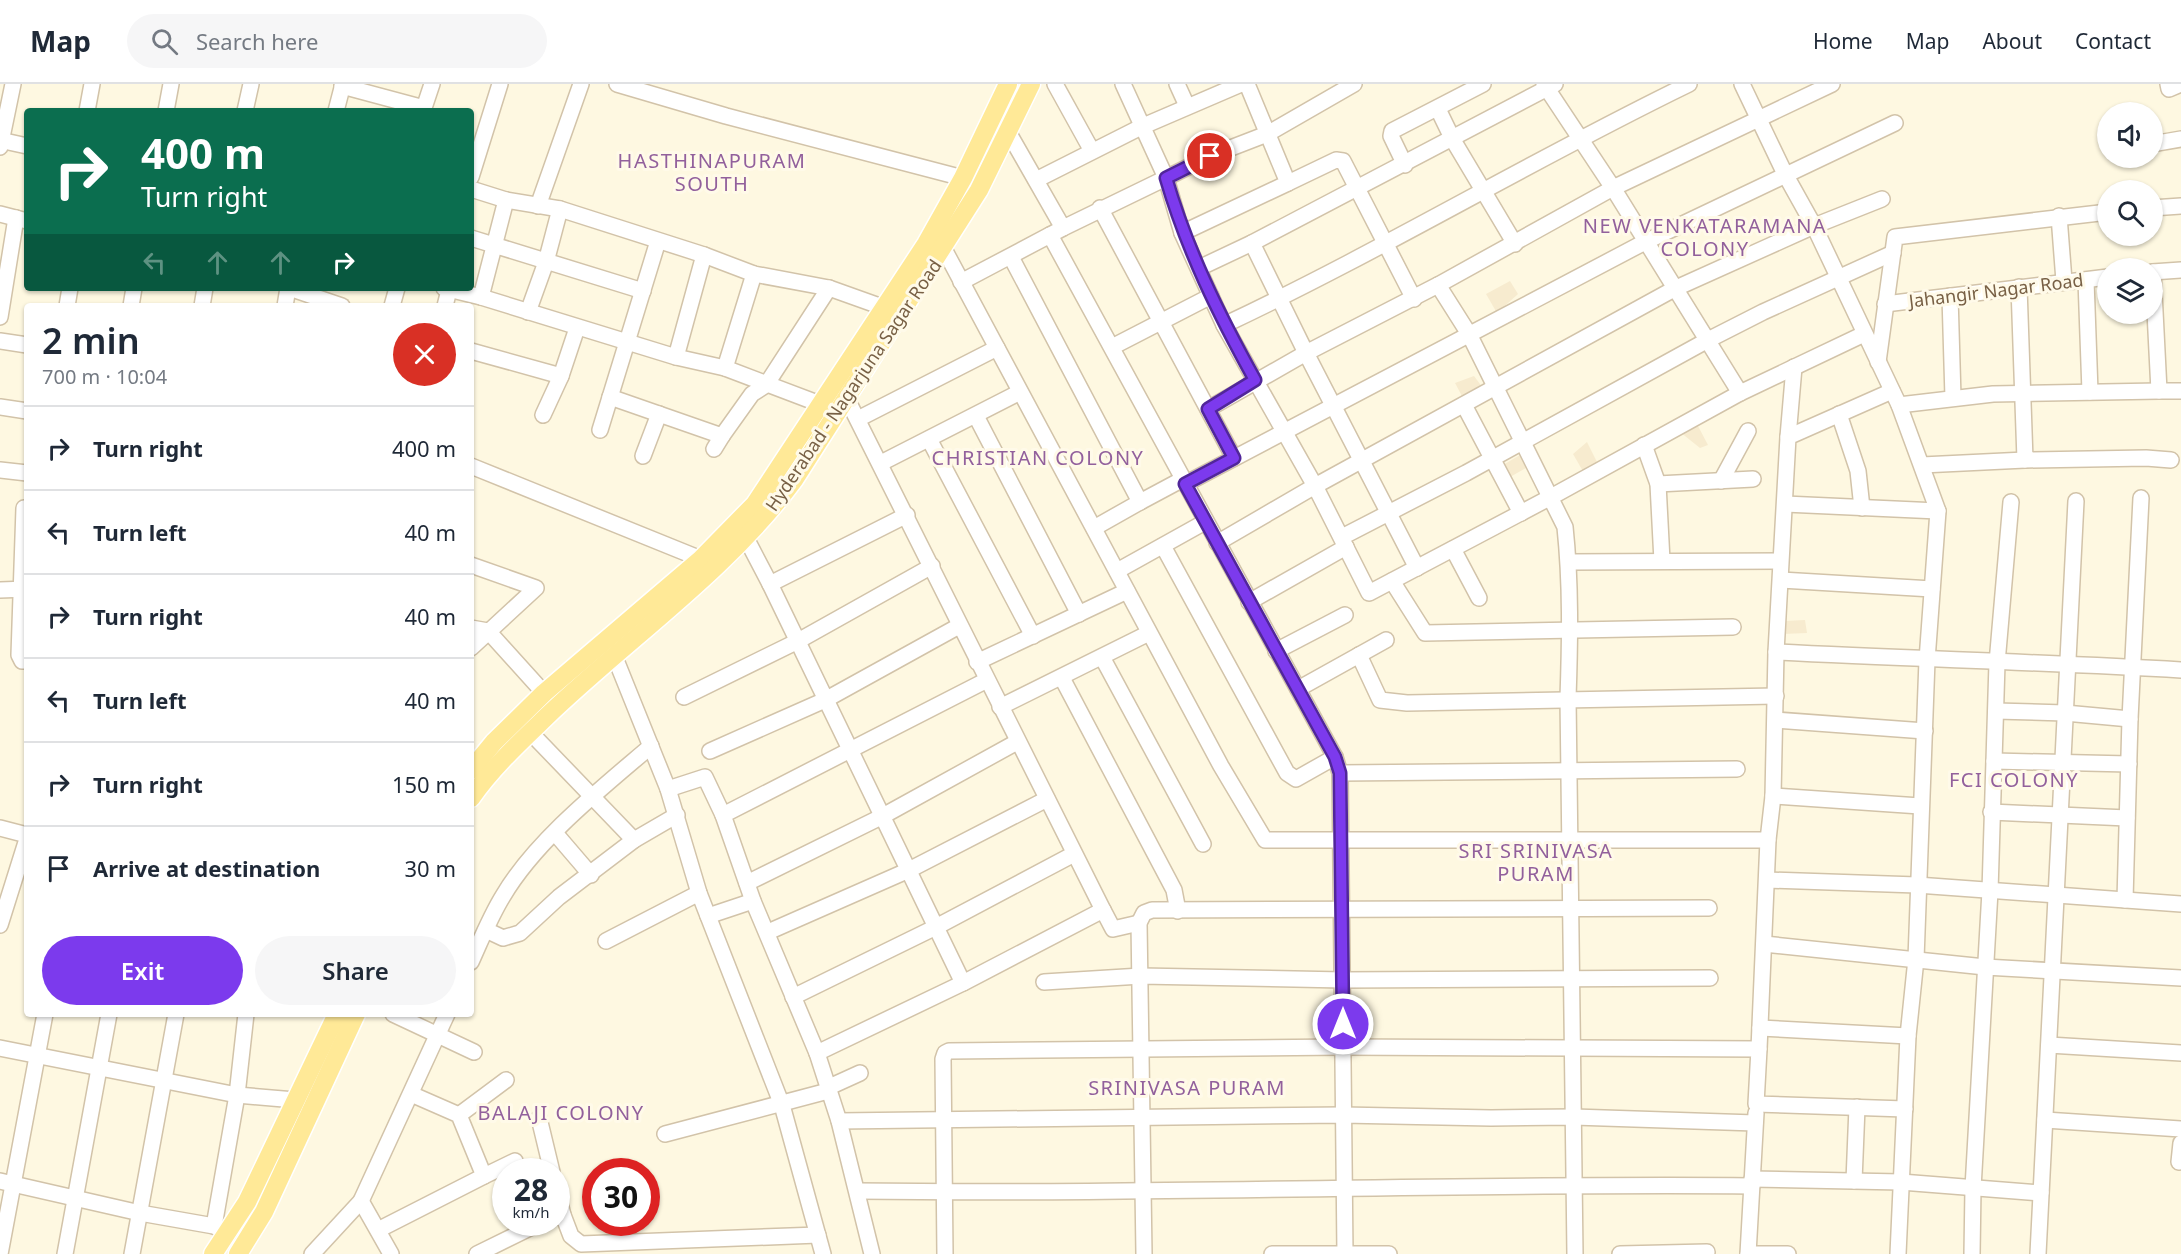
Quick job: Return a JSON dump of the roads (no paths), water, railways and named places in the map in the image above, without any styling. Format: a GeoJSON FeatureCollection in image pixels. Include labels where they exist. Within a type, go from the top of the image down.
{"type":"FeatureCollection","features":[{"type":"Feature","properties":{"kind":"main road","name":"Hyderabad - Nagarjuna Sagar Road"},"geometry":{"type":"LineString","coordinates":[[474,766],[494,742],[544,693],[701,559],[755,504],[926,244],[963,178],[1008,84]]}},
{"type":"Feature","properties":{"kind":"main road","name":"Hyderabad - Nagarjuna Sagar Road"},"geometry":{"type":"LineString","coordinates":[[474,794],[507,754],[530,732],[614,655],[717,567],[746,538],[794,480],[944,249],[979,190],[1031,84]]}},
{"type":"Feature","properties":{"kind":"main road"},"geometry":{"type":"LineString","coordinates":[[213,1254],[222,1229],[247,1202],[295,1100],[337,1028],[352,1017]]}},
{"type":"Feature","properties":{"kind":"main road"},"geometry":{"type":"LineString","coordinates":[[238,1254],[264,1212],[337,1028]]}},
{"type":"Feature","properties":{"kind":"street"},"geometry":{"type":"LineString","coordinates":[[13,84],[0,143],[24,146]]}},
{"type":"Feature","properties":{"kind":"street"},"geometry":{"type":"LineString","coordinates":[[88,108],[92,84]]}},
{"type":"Feature","properties":{"kind":"street"},"geometry":{"type":"LineString","coordinates":[[167,108],[171,84]]}},
{"type":"Feature","properties":{"kind":"street"},"geometry":{"type":"LineString","coordinates":[[246,108],[251,84]]}},
{"type":"Feature","properties":{"kind":"street"},"geometry":{"type":"LineString","coordinates":[[424,108],[432,84]]}},
{"type":"Feature","properties":{"kind":"street"},"geometry":{"type":"LineString","coordinates":[[474,167],[500,84]]}},
{"type":"Feature","properties":{"kind":"street"},"geometry":{"type":"LineString","coordinates":[[538,206],[581,84]]}},
{"type":"Feature","properties":{"kind":"street"},"geometry":{"type":"LineString","coordinates":[[617,84],[726,116],[963,178]]}},
{"type":"Feature","properties":{"kind":"street"},"geometry":{"type":"LineString","coordinates":[[1055,84],[1092,151]]}},
{"type":"Feature","properties":{"kind":"street"},"geometry":{"type":"LineString","coordinates":[[1123,84],[1166,178],[1182,233],[1224,325],[1315,486],[1369,593],[1551,497],[1740,393],[1864,334]]}},
{"type":"Feature","properties":{"kind":"street"},"geometry":{"type":"LineString","coordinates":[[1177,84],[1187,106]]}},
{"type":"Feature","properties":{"kind":"street"},"geometry":{"type":"LineString","coordinates":[[1036,180],[1141,127],[1241,84]]}},
{"type":"Feature","properties":{"kind":"street"},"geometry":{"type":"LineString","coordinates":[[1247,84],[1288,183]]}},
{"type":"Feature","properties":{"kind":"street"},"geometry":{"type":"LineString","coordinates":[[961,282],[1100,208],[1210,156],[1267,134],[1354,84]]}},
{"type":"Feature","properties":{"kind":"street"},"geometry":{"type":"LineString","coordinates":[[1405,165],[1391,136],[1392,131],[1483,84]]}},
{"type":"Feature","properties":{"kind":"street"},"geometry":{"type":"LineString","coordinates":[[1224,325],[1385,245],[1580,137],[1689,84]]}},
{"type":"Feature","properties":{"kind":"street"},"geometry":{"type":"LineString","coordinates":[[1742,84],[1785,174],[1814,226],[1899,405],[1938,512],[1927,660],[1916,959],[1908,1036],[1898,1254]]}},
{"type":"Feature","properties":{"kind":"street"},"geometry":{"type":"LineString","coordinates":[[1208,409],[1255,380],[1414,299],[1613,188],[1832,84]]}},
{"type":"Feature","properties":{"kind":"street"},"geometry":{"type":"LineString","coordinates":[[2168,84],[2169,89],[2181,84]]}},
{"type":"Feature","properties":{"kind":"street"},"geometry":{"type":"LineString","coordinates":[[337,108],[342,85],[417,108]]}},
{"type":"Feature","properties":{"kind":"street"},"geometry":{"type":"LineString","coordinates":[[1199,268],[1453,140],[1548,85],[1740,393]]}},
{"type":"Feature","properties":{"kind":"street"},"geometry":{"type":"LineString","coordinates":[[1438,109],[1453,140],[1515,243]]}},
{"type":"Feature","properties":{"kind":"street"},"geometry":{"type":"LineString","coordinates":[[1094,528],[1140,502],[1234,458],[1645,242],[1895,123]]}},
{"type":"Feature","properties":{"kind":"street"},"geometry":{"type":"LineString","coordinates":[[1007,130],[1036,180],[1057,232],[1112,347],[1205,522],[1335,757],[1340,773],[1343,911],[1344,1254]]}},
{"type":"Feature","properties":{"kind":"street"},"geometry":{"type":"LineString","coordinates":[[2163,142],[2181,139]]}},
{"type":"Feature","properties":{"kind":"street"},"geometry":{"type":"LineString","coordinates":[[1182,233],[1340,160],[1346,164],[1357,190],[1414,299]]}},
{"type":"Feature","properties":{"kind":"street"},"geometry":{"type":"LineString","coordinates":[[474,190],[506,200],[560,209],[704,255],[754,274],[829,288],[885,308]]}},
{"type":"Feature","properties":{"kind":"street"},"geometry":{"type":"LineString","coordinates":[[1217,543],[1315,486],[1674,289],[1814,226],[1882,199]]}},
{"type":"Feature","properties":{"kind":"street"},"geometry":{"type":"LineString","coordinates":[[481,297],[506,200]]}},
{"type":"Feature","properties":{"kind":"street"},"geometry":{"type":"LineString","coordinates":[[2163,207],[2181,206]]}},
{"type":"Feature","properties":{"kind":"street"},"geometry":{"type":"LineString","coordinates":[[1100,208],[1234,458]]}},
{"type":"Feature","properties":{"kind":"street"},"geometry":{"type":"LineString","coordinates":[[528,312],[546,262],[560,209]]}},
{"type":"Feature","properties":{"kind":"street"},"geometry":{"type":"LineString","coordinates":[[1878,362],[1896,237],[2097,213]]}},
{"type":"Feature","properties":{"kind":"street"},"geometry":{"type":"LineString","coordinates":[[0,214],[22,219],[0,317]]}},
{"type":"Feature","properties":{"kind":"street"},"geometry":{"type":"LineString","coordinates":[[2060,216],[2064,281]]}},
{"type":"Feature","properties":{"kind":"street"},"geometry":{"type":"LineString","coordinates":[[474,239],[643,291]]}},
{"type":"Feature","properties":{"kind":"street"},"geometry":{"type":"LineString","coordinates":[[600,430],[658,241]]}},
{"type":"Feature","properties":{"kind":"street"},"geometry":{"type":"LineString","coordinates":[[1252,243],[1278,299],[1417,568]]}},
{"type":"Feature","properties":{"kind":"street"},"geometry":{"type":"LineString","coordinates":[[944,249],[1221,766],[1265,840],[1768,840]]}},
{"type":"Feature","properties":{"kind":"street"},"geometry":{"type":"LineString","coordinates":[[1249,602],[1389,511],[1492,458],[1706,341],[1838,277],[1893,254]]}},
{"type":"Feature","properties":{"kind":"street"},"geometry":{"type":"LineString","coordinates":[[676,357],[704,255]]}},
{"type":"Feature","properties":{"kind":"street"},"geometry":{"type":"LineString","coordinates":[[1011,257],[1140,502]]}},
{"type":"Feature","properties":{"kind":"street"},"geometry":{"type":"LineString","coordinates":[[2163,271],[2181,270]]}},
{"type":"Feature","properties":{"kind":"street"},"geometry":{"type":"LineString","coordinates":[[725,368],[754,274]]}},
{"type":"Feature","properties":{"kind":"street","name":"Jahangir Nagar Road"},"geometry":{"type":"LineString","coordinates":[[1885,304],[2097,278]]}},
{"type":"Feature","properties":{"kind":"street"},"geometry":{"type":"LineString","coordinates":[[2086,280],[2090,392]]}},
{"type":"Feature","properties":{"kind":"street"},"geometry":{"type":"LineString","coordinates":[[1438,285],[1469,334],[1565,527],[1569,562],[1570,631],[1568,698],[1574,977],[1575,1254]]}},
{"type":"Feature","properties":{"kind":"street"},"geometry":{"type":"LineString","coordinates":[[2019,287],[2025,460]]}},
{"type":"Feature","properties":{"kind":"street"},"geometry":{"type":"LineString","coordinates":[[610,397],[659,414],[718,443],[752,394],[766,385],[829,288]]}},
{"type":"Feature","properties":{"kind":"street"},"geometry":{"type":"LineString","coordinates":[[298,291],[333,303]]}},
{"type":"Feature","properties":{"kind":"street"},"geometry":{"type":"LineString","coordinates":[[456,291],[676,357],[725,368],[820,404]]}},
{"type":"Feature","properties":{"kind":"street"},"geometry":{"type":"LineString","coordinates":[[1112,347],[1211,296]]}},
{"type":"Feature","properties":{"kind":"street"},"geometry":{"type":"LineString","coordinates":[[1950,296],[1953,398]]}},
{"type":"Feature","properties":{"kind":"street"},"geometry":{"type":"LineString","coordinates":[[2156,324],[2159,391]]}},
{"type":"Feature","properties":{"kind":"street"},"geometry":{"type":"LineString","coordinates":[[543,415],[561,376],[576,328]]}},
{"type":"Feature","properties":{"kind":"street"},"geometry":{"type":"LineString","coordinates":[[0,340],[24,344]]}},
{"type":"Feature","properties":{"kind":"street"},"geometry":{"type":"LineString","coordinates":[[858,419],[997,348]]}},
{"type":"Feature","properties":{"kind":"street"},"geometry":{"type":"LineString","coordinates":[[474,352],[561,376]]}},
{"type":"Feature","properties":{"kind":"street"},"geometry":{"type":"LineString","coordinates":[[1788,1254],[1748,1254],[1768,840],[1773,796],[1780,561],[1794,367]]}},
{"type":"Feature","properties":{"kind":"street"},"geometry":{"type":"LineString","coordinates":[[1788,437],[1892,391]]}},
{"type":"Feature","properties":{"kind":"street"},"geometry":{"type":"LineString","coordinates":[[1899,405],[1953,398],[2022,394],[2181,391]]}},
{"type":"Feature","properties":{"kind":"street"},"geometry":{"type":"LineString","coordinates":[[881,463],[1020,392]]}},
{"type":"Feature","properties":{"kind":"street"},"geometry":{"type":"LineString","coordinates":[[847,399],[907,515],[976,662],[1113,929],[1138,923]]}},
{"type":"Feature","properties":{"kind":"street"},"geometry":{"type":"LineString","coordinates":[[1464,405],[1521,513]]}},
{"type":"Feature","properties":{"kind":"street"},"geometry":{"type":"LineString","coordinates":[[0,407],[24,411]]}},
{"type":"Feature","properties":{"kind":"street"},"geometry":{"type":"LineString","coordinates":[[643,456],[659,414]]}},
{"type":"Feature","properties":{"kind":"street"},"geometry":{"type":"LineString","coordinates":[[1839,414],[1858,471],[1862,508]]}},
{"type":"Feature","properties":{"kind":"street"},"geometry":{"type":"LineString","coordinates":[[976,416],[1079,614]]}},
{"type":"Feature","properties":{"kind":"street"},"geometry":{"type":"LineString","coordinates":[[1721,481],[1748,431]]}},
{"type":"Feature","properties":{"kind":"street"},"geometry":{"type":"LineString","coordinates":[[930,439],[1033,636]]}},
{"type":"Feature","properties":{"kind":"street"},"geometry":{"type":"LineString","coordinates":[[1644,445],[1658,484],[1662,561]]}},
{"type":"Feature","properties":{"kind":"street"},"geometry":{"type":"LineString","coordinates":[[1922,465],[2025,460],[2146,458],[2171,460]]}},
{"type":"Feature","properties":{"kind":"street"},"geometry":{"type":"LineString","coordinates":[[474,467],[701,559]]}},
{"type":"Feature","properties":{"kind":"street"},"geometry":{"type":"LineString","coordinates":[[0,470],[24,473]]}},
{"type":"Feature","properties":{"kind":"street"},"geometry":{"type":"LineString","coordinates":[[1658,484],[1753,479]]}},
{"type":"Feature","properties":{"kind":"street"},"geometry":{"type":"LineString","coordinates":[[2125,900],[2128,764],[2141,498]]}},
{"type":"Feature","properties":{"kind":"street"},"geometry":{"type":"LineString","coordinates":[[2038,1254],[2076,501]]}},
{"type":"Feature","properties":{"kind":"street"},"geometry":{"type":"LineString","coordinates":[[1972,1254],[1973,1188],[1990,891],[1998,663],[2012,502]]}},
{"type":"Feature","properties":{"kind":"street"},"geometry":{"type":"LineString","coordinates":[[1785,504],[1938,512]]}},
{"type":"Feature","properties":{"kind":"street"},"geometry":{"type":"LineString","coordinates":[[24,508],[24,589],[19,656],[24,661]]}},
{"type":"Feature","properties":{"kind":"street"},"geometry":{"type":"LineString","coordinates":[[770,584],[907,515]]}},
{"type":"Feature","properties":{"kind":"street"},"geometry":{"type":"LineString","coordinates":[[1117,571],[1205,522]]}},
{"type":"Feature","properties":{"kind":"street"},"geometry":{"type":"LineString","coordinates":[[746,538],[963,983]]}},
{"type":"Feature","properties":{"kind":"street"},"geometry":{"type":"LineString","coordinates":[[1163,546],[1287,773],[1296,779],[1335,757]]}},
{"type":"Feature","properties":{"kind":"street"},"geometry":{"type":"LineString","coordinates":[[1453,549],[1479,598]]}},
{"type":"Feature","properties":{"kind":"street"},"geometry":{"type":"LineString","coordinates":[[1569,562],[1780,561]]}},
{"type":"Feature","properties":{"kind":"street"},"geometry":{"type":"LineString","coordinates":[[474,566],[536,588],[474,645]]}},
{"type":"Feature","properties":{"kind":"street"},"geometry":{"type":"LineString","coordinates":[[684,698],[798,641],[932,566]]}},
{"type":"Feature","properties":{"kind":"street"},"geometry":{"type":"LineString","coordinates":[[1781,580],[1932,588]]}},
{"type":"Feature","properties":{"kind":"street"},"geometry":{"type":"LineString","coordinates":[[1392,581],[1425,633],[1733,627]]}},
{"type":"Feature","properties":{"kind":"street"},"geometry":{"type":"LineString","coordinates":[[0,590],[24,589]]}},
{"type":"Feature","properties":{"kind":"street"},"geometry":{"type":"LineString","coordinates":[[976,662],[1127,591]]}},
{"type":"Feature","properties":{"kind":"street"},"geometry":{"type":"LineString","coordinates":[[1276,651],[1345,615]]}},
{"type":"Feature","properties":{"kind":"street"},"geometry":{"type":"LineString","coordinates":[[710,751],[825,700],[959,626]]}},
{"type":"Feature","properties":{"kind":"street"},"geometry":{"type":"LineString","coordinates":[[474,629],[488,631],[544,693]]}},
{"type":"Feature","properties":{"kind":"street"},"geometry":{"type":"LineString","coordinates":[[1000,707],[1149,633]]}},
{"type":"Feature","properties":{"kind":"street"},"geometry":{"type":"LineString","coordinates":[[1298,689],[1386,640]]}},
{"type":"Feature","properties":{"kind":"street"},"geometry":{"type":"LineString","coordinates":[[1776,652],[1998,663],[2068,663],[2181,670]]}},
{"type":"Feature","properties":{"kind":"street"},"geometry":{"type":"LineString","coordinates":[[614,655],[668,789],[699,892],[782,1105],[823,1254]]}},
{"type":"Feature","properties":{"kind":"street"},"geometry":{"type":"LineString","coordinates":[[1359,655],[1380,700],[1407,703],[1568,698],[1776,696]]}},
{"type":"Feature","properties":{"kind":"street"},"geometry":{"type":"LineString","coordinates":[[1102,657],[1203,844]]}},
{"type":"Feature","properties":{"kind":"street"},"geometry":{"type":"LineString","coordinates":[[1062,678],[1174,890],[1178,911]]}},
{"type":"Feature","properties":{"kind":"street"},"geometry":{"type":"LineString","coordinates":[[723,815],[987,680]]}},
{"type":"Feature","properties":{"kind":"street"},"geometry":{"type":"LineString","coordinates":[[1996,711],[2065,713],[2130,719]]}},
{"type":"Feature","properties":{"kind":"street"},"geometry":{"type":"LineString","coordinates":[[1776,720],[1925,731]]}},
{"type":"Feature","properties":{"kind":"street"},"geometry":{"type":"LineString","coordinates":[[530,732],[634,840]]}},
{"type":"Feature","properties":{"kind":"street"},"geometry":{"type":"LineString","coordinates":[[747,883],[881,817],[1017,742]]}},
{"type":"Feature","properties":{"kind":"street"},"geometry":{"type":"LineString","coordinates":[[474,956],[510,884],[555,832],[591,797],[651,746]]}},
{"type":"Feature","properties":{"kind":"street"},"geometry":{"type":"LineString","coordinates":[[1994,761],[2128,764]]}},
{"type":"Feature","properties":{"kind":"street"},"geometry":{"type":"LineString","coordinates":[[1340,773],[1737,769]]}},
{"type":"Feature","properties":{"kind":"street"},"geometry":{"type":"LineString","coordinates":[[668,789],[705,777],[723,815],[753,901],[817,1053],[839,1121],[872,1254]]}},
{"type":"Feature","properties":{"kind":"street"},"geometry":{"type":"LineString","coordinates":[[1773,796],[1920,806]]}},
{"type":"Feature","properties":{"kind":"street"},"geometry":{"type":"LineString","coordinates":[[768,932],[909,870],[1047,799]]}},
{"type":"Feature","properties":{"kind":"street"},"geometry":{"type":"LineString","coordinates":[[1991,812],[2127,818]]}},
{"type":"Feature","properties":{"kind":"street"},"geometry":{"type":"LineString","coordinates":[[486,930],[503,938],[513,937],[559,897],[591,875],[634,840],[677,815]]}},
{"type":"Feature","properties":{"kind":"street"},"geometry":{"type":"LineString","coordinates":[[0,828],[24,836]]}},
{"type":"Feature","properties":{"kind":"street"},"geometry":{"type":"LineString","coordinates":[[555,832],[591,875]]}},
{"type":"Feature","properties":{"kind":"street"},"geometry":{"type":"LineString","coordinates":[[0,925],[24,847]]}},
{"type":"Feature","properties":{"kind":"street"},"geometry":{"type":"LineString","coordinates":[[793,997],[936,927],[1074,854]]}},
{"type":"Feature","properties":{"kind":"street"},"geometry":{"type":"LineString","coordinates":[[1767,879],[1917,885],[2181,904]]}},
{"type":"Feature","properties":{"kind":"street"},"geometry":{"type":"LineString","coordinates":[[606,941],[699,892]]}},
{"type":"Feature","properties":{"kind":"street"},"geometry":{"type":"LineString","coordinates":[[708,916],[753,901]]}},
{"type":"Feature","properties":{"kind":"street"},"geometry":{"type":"LineString","coordinates":[[1144,1254],[1141,976],[1138,923],[1144,913],[1152,910],[1709,908]]}},
{"type":"Feature","properties":{"kind":"street"},"geometry":{"type":"LineString","coordinates":[[817,1053],[963,983],[1103,910]]}},
{"type":"Feature","properties":{"kind":"street"},"geometry":{"type":"LineString","coordinates":[[1764,944],[1985,967],[2181,978]]}},
{"type":"Feature","properties":{"kind":"street"},"geometry":{"type":"LineString","coordinates":[[1044,982],[1141,976],[1343,980],[1710,978]]}},
{"type":"Feature","properties":{"kind":"street"},"geometry":{"type":"LineString","coordinates":[[0,1254],[7,1183],[44,1017]]}},
{"type":"Feature","properties":{"kind":"street"},"geometry":{"type":"LineString","coordinates":[[65,1254],[108,1017]]}},
{"type":"Feature","properties":{"kind":"street"},"geometry":{"type":"LineString","coordinates":[[132,1254],[176,1017]]}},
{"type":"Feature","properties":{"kind":"street"},"geometry":{"type":"LineString","coordinates":[[7,1183],[222,1229],[246,1017]]}},
{"type":"Feature","properties":{"kind":"street"},"geometry":{"type":"LineString","coordinates":[[399,1017],[474,1052]]}},
{"type":"Feature","properties":{"kind":"street"},"geometry":{"type":"LineString","coordinates":[[315,1253],[361,1201],[446,1017]]}},
{"type":"Feature","properties":{"kind":"street"},"geometry":{"type":"LineString","coordinates":[[1760,1028],[1908,1036]]}},
{"type":"Feature","properties":{"kind":"street"},"geometry":{"type":"LineString","coordinates":[[2049,1045],[2181,1053]]}},
{"type":"Feature","properties":{"kind":"street"},"geometry":{"type":"LineString","coordinates":[[945,1254],[943,1059],[949,1051],[1343,1047],[1758,1049]]}},
{"type":"Feature","properties":{"kind":"street"},"geometry":{"type":"LineString","coordinates":[[0,1048],[237,1095],[295,1100]]}},
{"type":"Feature","properties":{"kind":"street"},"geometry":{"type":"LineString","coordinates":[[665,1134],[782,1105],[828,1089],[860,1073]]}},
{"type":"Feature","properties":{"kind":"street"},"geometry":{"type":"LineString","coordinates":[[459,1115],[506,1080]]}},
{"type":"Feature","properties":{"kind":"street"},"geometry":{"type":"LineString","coordinates":[[411,1094],[459,1115],[484,1176]]}},
{"type":"Feature","properties":{"kind":"street"},"geometry":{"type":"LineString","coordinates":[[1756,1104],[1905,1109]]}},
{"type":"Feature","properties":{"kind":"street"},"geometry":{"type":"LineString","coordinates":[[1854,1181],[1857,1107]]}},
{"type":"Feature","properties":{"kind":"street"},"geometry":{"type":"LineString","coordinates":[[839,1121],[944,1122],[1143,1115],[1343,1115],[1574,1117],[1755,1123]]}},
{"type":"Feature","properties":{"kind":"street"},"geometry":{"type":"LineString","coordinates":[[539,1118],[549,1158]]}},
{"type":"Feature","properties":{"kind":"street"},"geometry":{"type":"LineString","coordinates":[[2045,1120],[2181,1129]]}},
{"type":"Feature","properties":{"kind":"street"},"geometry":{"type":"LineString","coordinates":[[2179,1162],[2181,1143]]}},
{"type":"Feature","properties":{"kind":"street"},"geometry":{"type":"LineString","coordinates":[[378,1230],[492,1172]]}},
{"type":"Feature","properties":{"kind":"street"},"geometry":{"type":"LineString","coordinates":[[857,1191],[1144,1191],[1854,1181],[1901,1182],[2041,1193]]}},
{"type":"Feature","properties":{"kind":"street"},"geometry":{"type":"LineString","coordinates":[[361,1201],[391,1254]]}},
{"type":"Feature","properties":{"kind":"street"},"geometry":{"type":"LineString","coordinates":[[570,1234],[581,1244],[818,1236]]}},
{"type":"Feature","properties":{"kind":"street"},"geometry":{"type":"LineString","coordinates":[[477,1254],[514,1236]]}},
{"type":"Feature","properties":{"kind":"street"},"geometry":{"type":"LineString","coordinates":[[1620,1254],[1707,1252]]}},
{"type":"Feature","properties":{"kind":"street"},"geometry":{"type":"LineString","coordinates":[[1272,1254],[1389,1254]]}},
{"type":"Feature","properties":{"kind":"district","name":"HASTHINAPURAM SOUTH"},"geometry":{"type":"Point","coordinates":[712,172]}},
{"type":"Feature","properties":{"kind":"district","name":"NEW VENKATARAMANA COLONY"},"geometry":{"type":"Point","coordinates":[1705,236]}},
{"type":"Feature","properties":{"kind":"district","name":"CHRISTIAN COLONY"},"geometry":{"type":"Point","coordinates":[1038,457]}},
{"type":"Feature","properties":{"kind":"district","name":"FCI COLONY"},"geometry":{"type":"Point","coordinates":[2014,779]}},
{"type":"Feature","properties":{"kind":"district","name":"SRI SRINIVASA PURAM"},"geometry":{"type":"Point","coordinates":[1536,862]}},
{"type":"Feature","properties":{"kind":"district","name":"SRINIVASA PURAM"},"geometry":{"type":"Point","coordinates":[1187,1087]}},
{"type":"Feature","properties":{"kind":"district","name":"BALAJI COLONY"},"geometry":{"type":"Point","coordinates":[561,1112]}}]}
